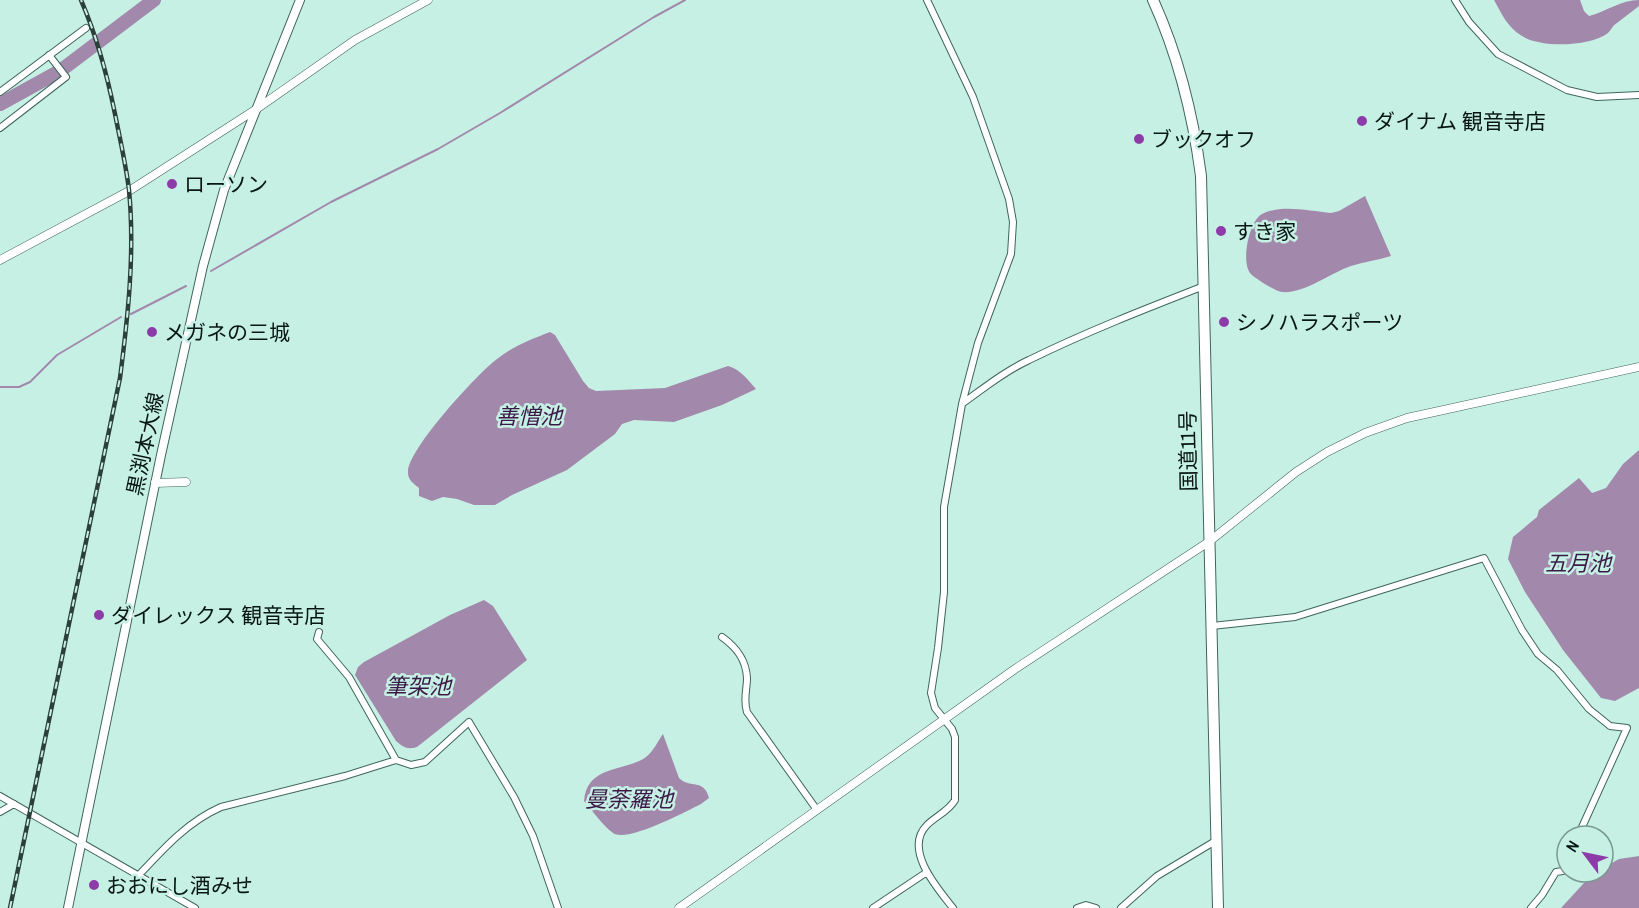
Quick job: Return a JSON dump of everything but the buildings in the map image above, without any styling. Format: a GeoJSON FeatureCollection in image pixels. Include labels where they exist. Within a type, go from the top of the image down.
{"type":"FeatureCollection","features":[{"type":"Feature","properties":{"kind":"highway","name":"国道11号"},"geometry":{"type":"LineString","coordinates":[[1153,0],[1177,61],[1195,132],[1203,205],[1218,908]]}},
{"type":"Feature","properties":{"kind":"main road","name":"黒渕本大線"},"geometry":{"type":"LineString","coordinates":[[68,908],[155,483],[207,247],[224,190],[300,0]]}},
{"type":"Feature","properties":{"kind":"street"},"geometry":{"type":"LineString","coordinates":[[0,260],[129,191],[255,110],[355,40],[428,0]]}},
{"type":"Feature","properties":{"kind":"street"},"geometry":{"type":"LineString","coordinates":[[927,0],[973,97],[1009,199],[1013,222],[1011,254],[978,343],[963,404],[944,507],[944,592],[931,693],[935,708],[952,729],[955,737],[955,800],[950,808],[925,827],[917,840],[927,872],[953,908]]}},
{"type":"Feature","properties":{"kind":"street"},"geometry":{"type":"LineString","coordinates":[[1455,0],[1469,22],[1498,54],[1567,90],[1597,97],[1639,95]]}},
{"type":"Feature","properties":{"kind":"street"},"geometry":{"type":"LineString","coordinates":[[0,92],[86,28]]}},
{"type":"Feature","properties":{"kind":"street"},"geometry":{"type":"LineString","coordinates":[[0,128],[66,77],[49,55]]}},
{"type":"Feature","properties":{"kind":"street"},"geometry":{"type":"LineString","coordinates":[[963,404],[995,380],[1028,360],[1125,317],[1204,286]]}},
{"type":"Feature","properties":{"kind":"street"},"geometry":{"type":"LineString","coordinates":[[679,908],[1015,669],[1210,541],[1296,472],[1327,452],[1375,429],[1407,418],[1639,367]]}},
{"type":"Feature","properties":{"kind":"street"},"geometry":{"type":"LineString","coordinates":[[155,483],[186,482]]}},
{"type":"Feature","properties":{"kind":"street"},"geometry":{"type":"LineString","coordinates":[[1212,626],[1295,617],[1485,558],[1522,630],[1538,654],[1557,670],[1589,710],[1610,726],[1627,728],[1583,824]]}},
{"type":"Feature","properties":{"kind":"street"},"geometry":{"type":"LineString","coordinates":[[319,632],[317,639],[349,677],[396,760]]}},
{"type":"Feature","properties":{"kind":"street"},"geometry":{"type":"LineString","coordinates":[[722,637],[736,647],[744,662],[747,678],[744,703],[747,712],[817,810]]}},
{"type":"Feature","properties":{"kind":"street"},"geometry":{"type":"LineString","coordinates":[[138,876],[191,823],[206,813],[396,760],[411,765],[425,762],[469,722],[514,797],[533,836],[558,908]]}},
{"type":"Feature","properties":{"kind":"street"},"geometry":{"type":"LineString","coordinates":[[0,795],[195,908]]}},
{"type":"Feature","properties":{"kind":"street"},"geometry":{"type":"LineString","coordinates":[[0,812],[14,804]]}},
{"type":"Feature","properties":{"kind":"street"},"geometry":{"type":"LineString","coordinates":[[1121,908],[1157,876],[1217,840]]}},
{"type":"Feature","properties":{"kind":"street"},"geometry":{"type":"LineString","coordinates":[[873,908],[927,872]]}},
{"type":"Feature","properties":{"kind":"street"},"geometry":{"type":"LineString","coordinates":[[1531,908],[1555,874]]}},
{"type":"Feature","properties":{"kind":"street"},"geometry":{"type":"LineString","coordinates":[[1077,908],[1086,905],[1096,908]]}},
{"type":"Feature","properties":{"kind":"water"},"geometry":{"type":"Polygon","coordinates":[[[1494,0],[1580,0],[1584,11],[1589,16],[1632,0],[1639,0],[1639,6],[1600,38],[1577,43],[1553,44],[1530,40],[1512,29],[1494,0]]]}},
{"type":"Feature","properties":{"kind":"water"},"geometry":{"type":"Polygon","coordinates":[[[1365,196],[1391,256],[1351,266],[1290,292],[1275,289],[1250,273],[1247,267],[1246,251],[1253,224],[1262,214],[1278,209],[1331,213],[1365,196]]]}},
{"type":"Feature","properties":{"kind":"water","name":"善憎池"},"geometry":{"type":"Polygon","coordinates":[[[550,332],[555,335],[583,381],[589,388],[596,391],[665,388],[728,366],[740,372],[756,389],[722,405],[674,422],[634,420],[622,424],[615,434],[567,470],[495,505],[474,505],[443,497],[432,501],[419,496],[419,488],[410,480],[408,473],[410,462],[430,431],[460,395],[503,354],[550,332]]]}},
{"type":"Feature","properties":{"kind":"water","name":"五月池"},"geometry":{"type":"Polygon","coordinates":[[[1639,450],[1639,688],[1615,701],[1601,698],[1563,650],[1525,592],[1508,559],[1513,537],[1537,517],[1539,510],[1579,478],[1592,493],[1606,488],[1623,464],[1639,450]]]}},
{"type":"Feature","properties":{"kind":"water","name":"筆架池"},"geometry":{"type":"Polygon","coordinates":[[[484,600],[493,606],[527,660],[417,747],[403,746],[396,741],[355,675],[358,667],[450,615],[484,600]]]}},
{"type":"Feature","properties":{"kind":"water","name":"曼荼羅池"},"geometry":{"type":"Polygon","coordinates":[[[663,734],[679,778],[704,788],[709,798],[701,804],[643,830],[620,835],[613,833],[584,801],[587,789],[600,775],[646,757],[663,734]]]}},
{"type":"Feature","properties":{"kind":"water"},"geometry":{"type":"Polygon","coordinates":[[[1639,856],[1639,908],[1561,908],[1583,884],[1615,884],[1615,861],[1639,856]]]}},
{"type":"Feature","properties":{"kind":"waterway"},"geometry":{"type":"LineString","coordinates":[[0,104],[60,71],[154,0]]}},
{"type":"Feature","properties":{"kind":"waterway"},"geometry":{"type":"LineString","coordinates":[[211,271],[331,202],[438,149],[685,0]]}},
{"type":"Feature","properties":{"kind":"waterway"},"geometry":{"type":"LineString","coordinates":[[131,314],[186,286]]}},
{"type":"Feature","properties":{"kind":"waterway"},"geometry":{"type":"LineString","coordinates":[[0,387],[19,387],[30,382],[57,355],[121,317]]}},
{"type":"Feature","properties":{"kind":"railway"},"geometry":{"type":"LineString","coordinates":[[10,908],[120,378],[128,308],[131,261],[128,181],[105,70],[81,0]]}},
{"type":"Feature","properties":{"kind":"place","name":"ダイナム 観音寺店"},"geometry":{"type":"Point","coordinates":[1362,121]}},
{"type":"Feature","properties":{"kind":"place","name":"ブックオフ"},"geometry":{"type":"Point","coordinates":[1139,139]}},
{"type":"Feature","properties":{"kind":"place","name":"ローソン"},"geometry":{"type":"Point","coordinates":[172,184]}},
{"type":"Feature","properties":{"kind":"place","name":"すき家"},"geometry":{"type":"Point","coordinates":[1221,231]}},
{"type":"Feature","properties":{"kind":"place","name":"シノハラスポーツ"},"geometry":{"type":"Point","coordinates":[1224,322]}},
{"type":"Feature","properties":{"kind":"place","name":"メガネの三城"},"geometry":{"type":"Point","coordinates":[152,332]}},
{"type":"Feature","properties":{"kind":"place","name":"ダイレックス 観音寺店"},"geometry":{"type":"Point","coordinates":[99,615]}},
{"type":"Feature","properties":{"kind":"place","name":"おおにし酒みせ"},"geometry":{"type":"Point","coordinates":[94,885]}}]}
